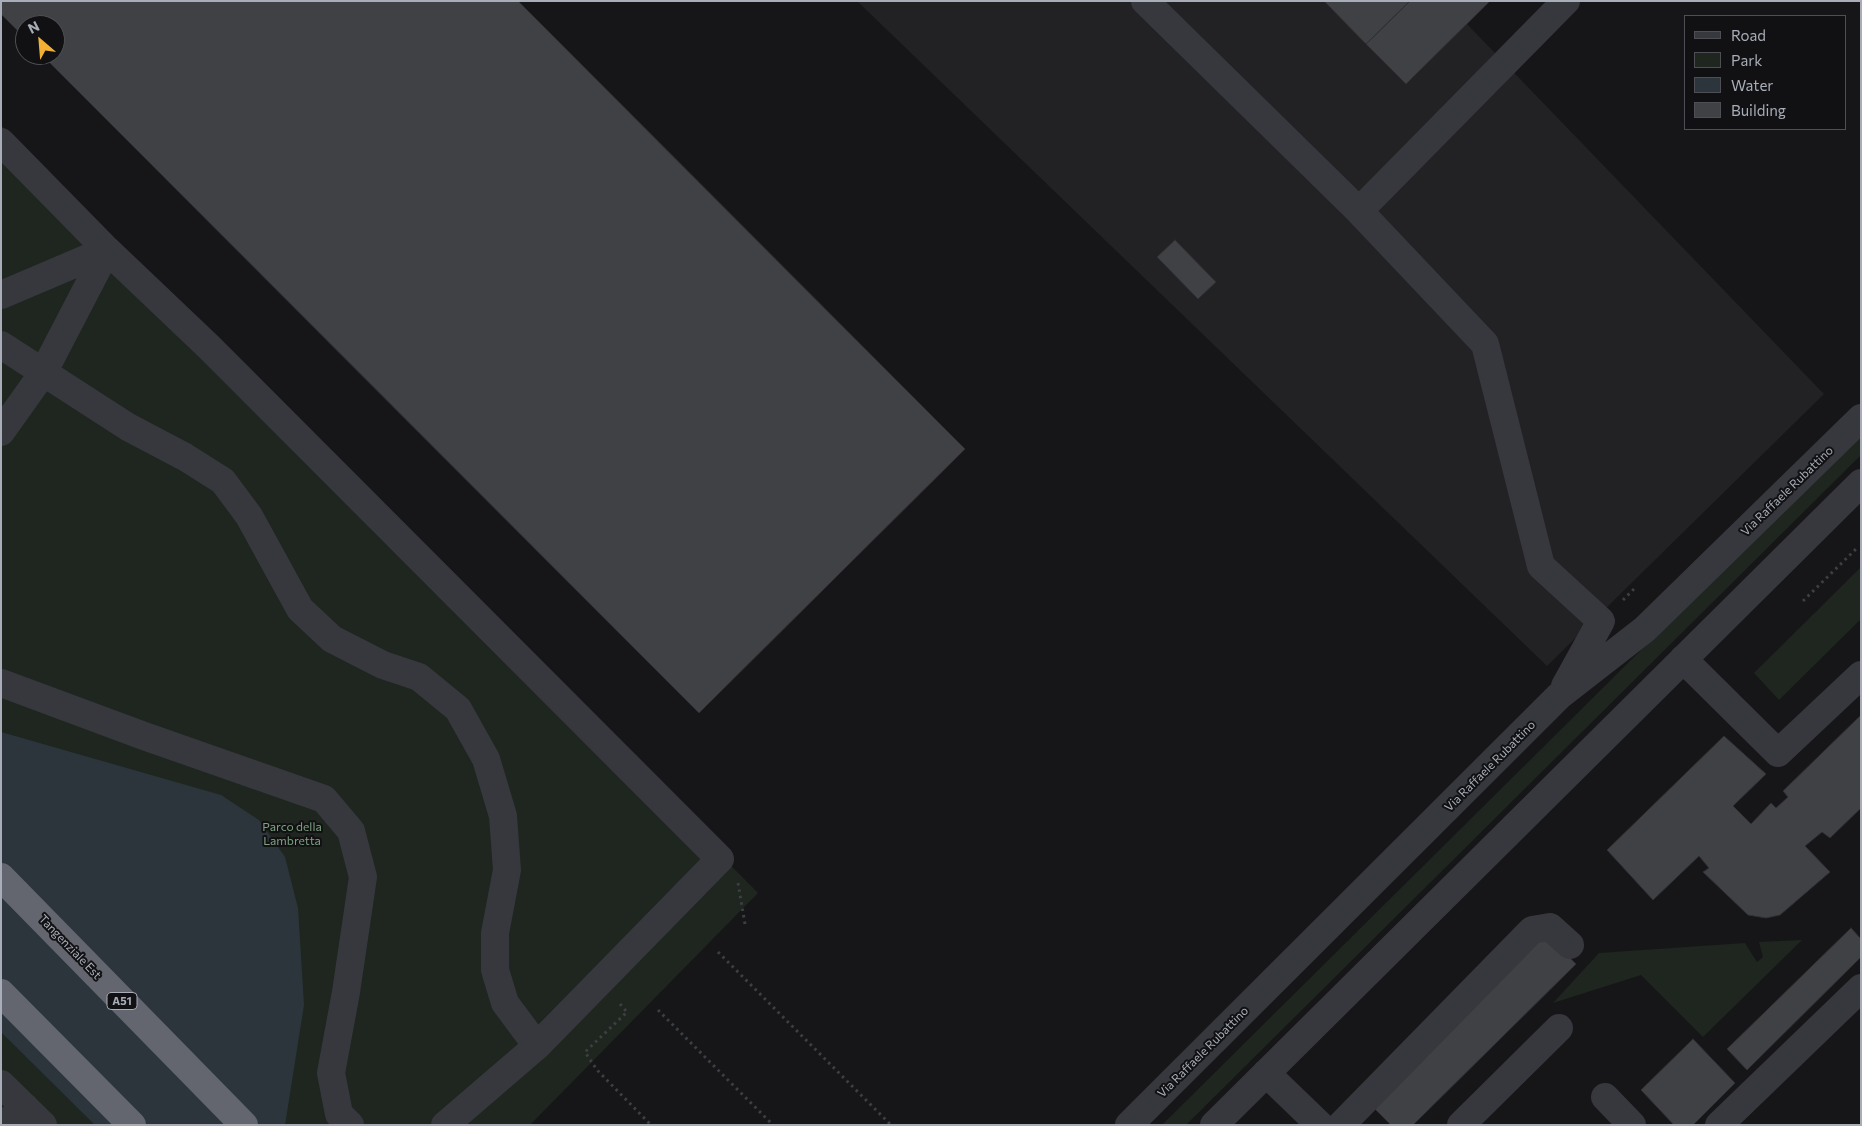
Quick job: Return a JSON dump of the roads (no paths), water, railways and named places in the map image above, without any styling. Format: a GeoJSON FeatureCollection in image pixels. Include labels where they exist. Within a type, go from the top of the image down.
{"type":"FeatureCollection","features":[{"type":"Feature","properties":{"kind":"highway","name":"Tangenziale Est"},"geometry":{"type":"LineString","coordinates":[[1,877],[244,1125]]}},
{"type":"Feature","properties":{"kind":"highway"},"geometry":{"type":"LineString","coordinates":[[1,993],[132,1125]]}},
{"type":"Feature","properties":{"kind":"street"},"geometry":{"type":"LineString","coordinates":[[1145,1],[1359,211],[1485,344],[1541,566],[1601,621],[1559,696]]}},
{"type":"Feature","properties":{"kind":"street"},"geometry":{"type":"LineString","coordinates":[[1359,211],[1566,1]]}},
{"type":"Feature","properties":{"kind":"street"},"geometry":{"type":"LineString","coordinates":[[1,142],[107,250],[210,348],[720,859],[536,1046],[445,1125]]}},
{"type":"Feature","properties":{"kind":"street"},"geometry":{"type":"LineString","coordinates":[[1,295],[107,250]]}},
{"type":"Feature","properties":{"kind":"street"},"geometry":{"type":"LineString","coordinates":[[1,432],[43,373],[107,250]]}},
{"type":"Feature","properties":{"kind":"street"},"geometry":{"type":"LineString","coordinates":[[1,345],[128,427],[185,457],[223,481],[249,516],[300,609],[332,639],[383,665],[419,677],[458,709],[486,759],[502,816],[507,870],[495,932],[494,970],[505,1003],[536,1046]]}},
{"type":"Feature","properties":{"kind":"street","name":"Via Raffaele Rubattino"},"geometry":{"type":"LineString","coordinates":[[1129,1125],[1559,696],[1645,629],[1861,418]]}},
{"type":"Feature","properties":{"kind":"street"},"geometry":{"type":"LineString","coordinates":[[1214,1125],[1861,483]]}},
{"type":"Feature","properties":{"kind":"street"},"geometry":{"type":"LineString","coordinates":[[1683,659],[1778,753],[1861,675]]}},
{"type":"Feature","properties":{"kind":"street"},"geometry":{"type":"LineString","coordinates":[[1,684],[324,799],[351,831],[363,877],[346,992],[331,1073],[339,1114],[350,1125]]}},
{"type":"Feature","properties":{"kind":"street"},"geometry":{"type":"LineString","coordinates":[[1341,1125],[1532,930],[1550,927],[1570,945]]}},
{"type":"Feature","properties":{"kind":"street"},"geometry":{"type":"LineString","coordinates":[[1718,1125],[1861,988]]}},
{"type":"Feature","properties":{"kind":"street"},"geometry":{"type":"LineString","coordinates":[[1461,1125],[1559,1028]]}},
{"type":"Feature","properties":{"kind":"street"},"geometry":{"type":"LineString","coordinates":[[1266,1073],[1320,1125]]}},
{"type":"Feature","properties":{"kind":"street"},"geometry":{"type":"LineString","coordinates":[[1,1084],[34,1116],[4,1125]]}},
{"type":"Feature","properties":{"kind":"street"},"geometry":{"type":"LineString","coordinates":[[1605,1097],[1632,1125]]}},
{"type":"Feature","properties":{"kind":"water"},"geometry":{"type":"Polygon","coordinates":[[[1,732],[221,795],[259,820],[285,857],[298,908],[304,1005],[285,1125],[95,1125],[1,1032],[1,732]]]}},
{"type":"Feature","properties":{"kind":"park label","name":"Parco della Lambretta"},"geometry":{"type":"Point","coordinates":[292,834]}}]}
